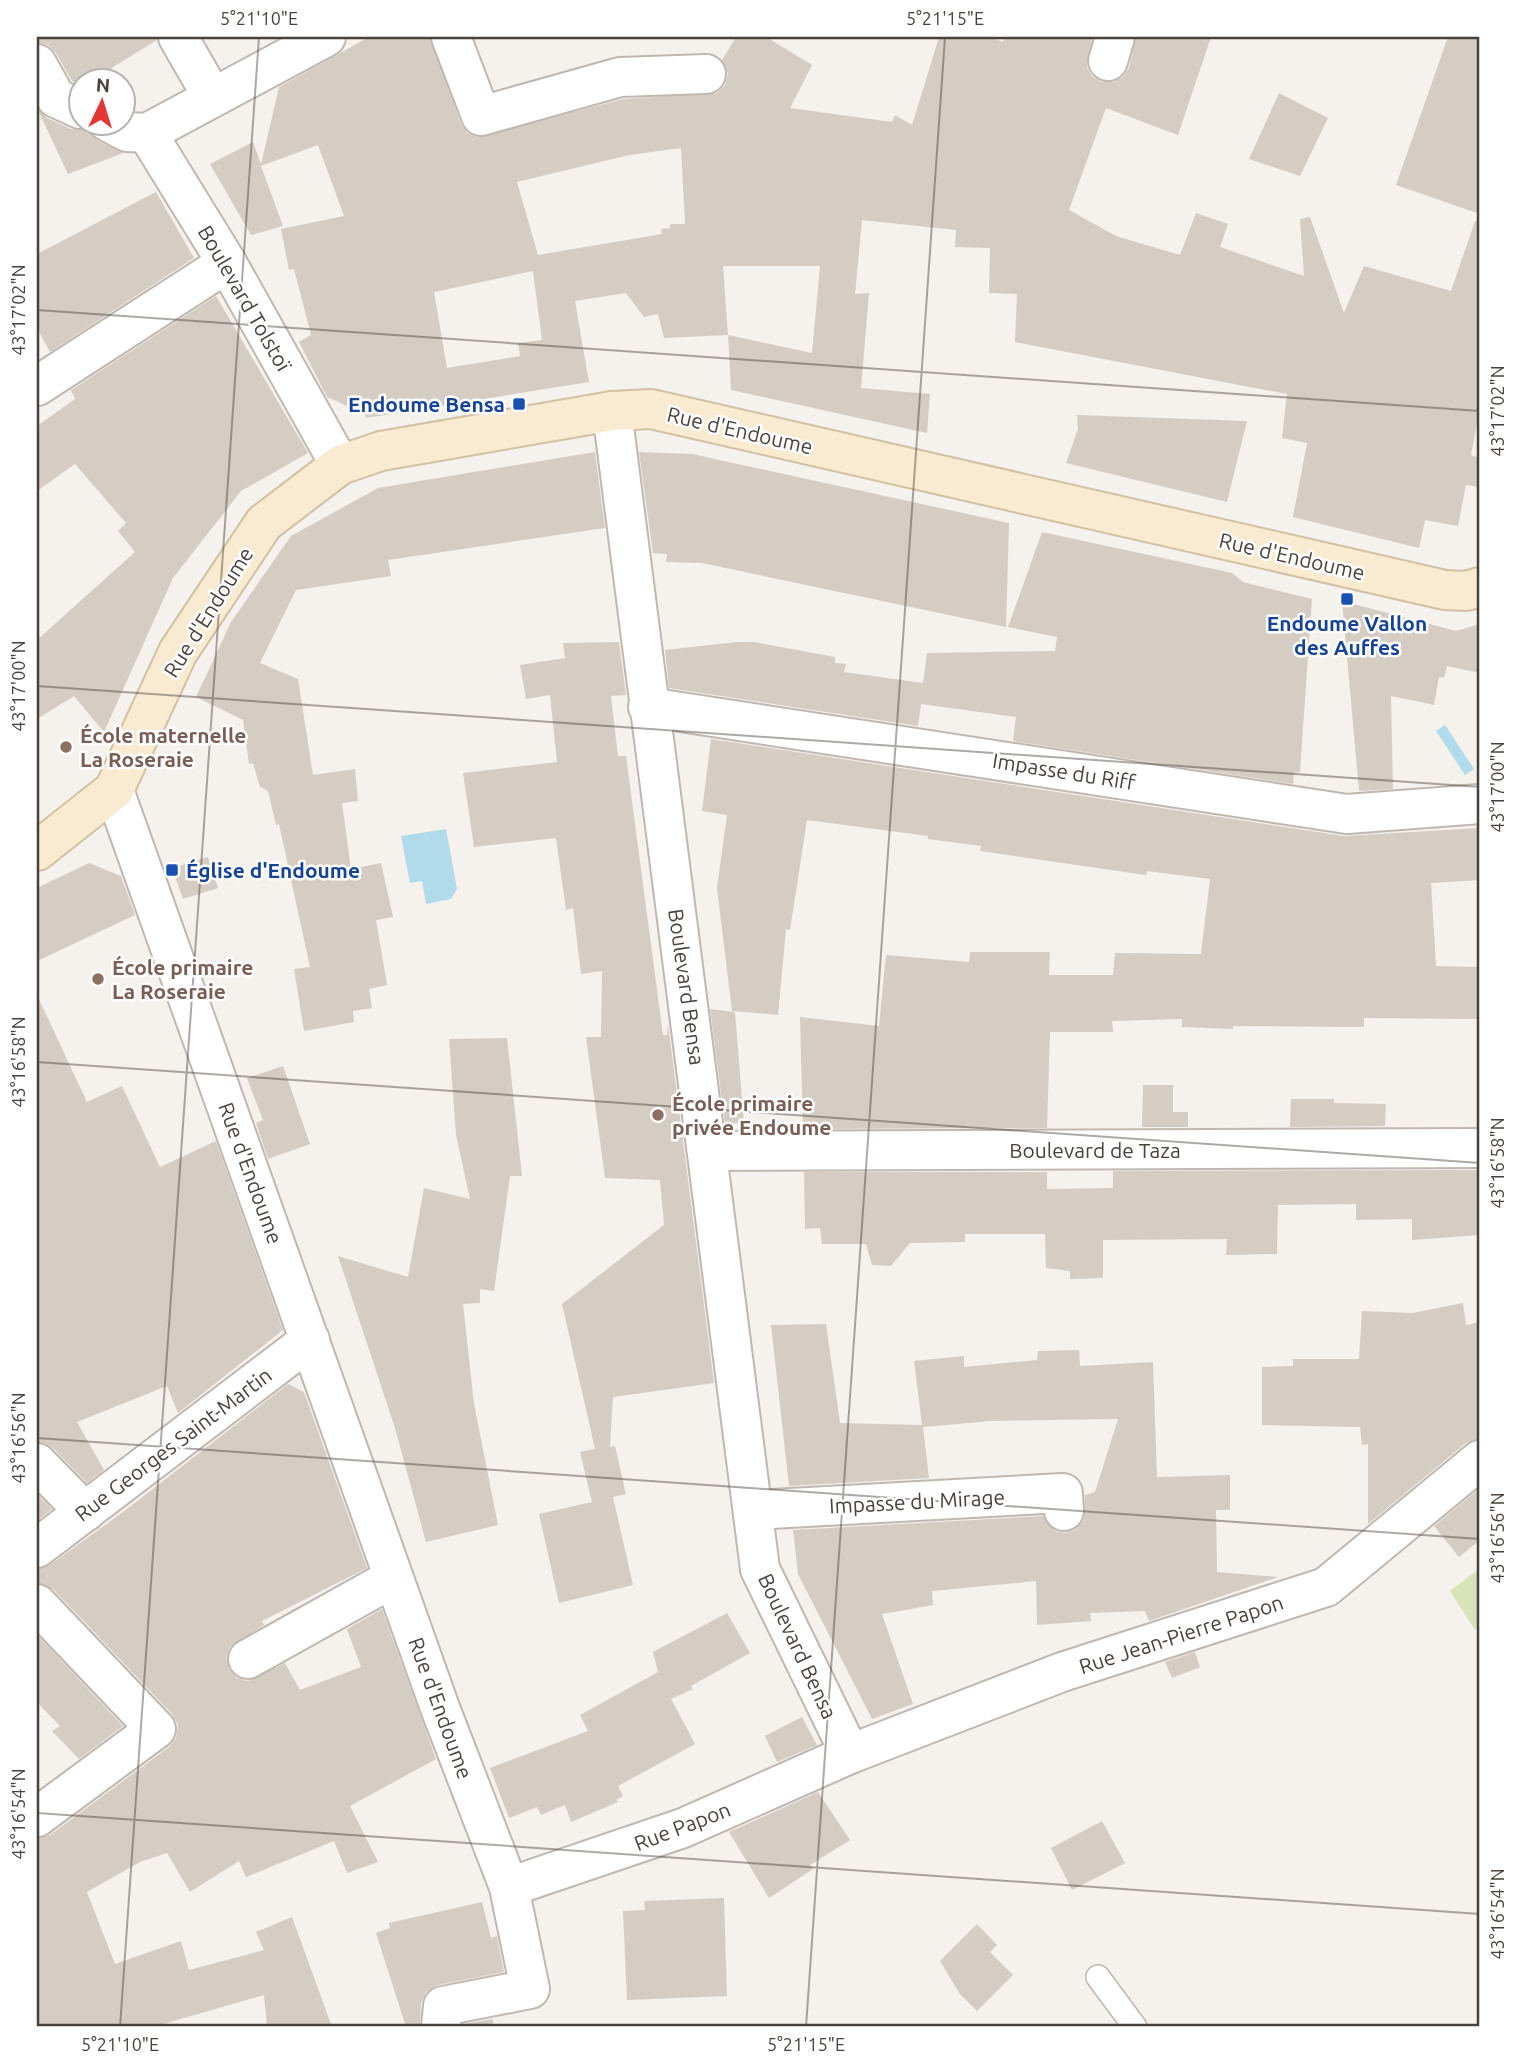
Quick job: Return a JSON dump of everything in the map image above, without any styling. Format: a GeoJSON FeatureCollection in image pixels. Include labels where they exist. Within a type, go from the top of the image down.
{"type":"FeatureCollection","features":[{"type":"Feature","properties":{"kind":"street"},"geometry":{"type":"LineString","coordinates":[[178,37],[212,96]]}},
{"type":"Feature","properties":{"kind":"street"},"geometry":{"type":"LineString","coordinates":[[136,132],[147,132],[326,37]]}},
{"type":"Feature","properties":{"kind":"street"},"geometry":{"type":"LineString","coordinates":[[451,37],[481,116],[620,77],[706,74]]}},
{"type":"Feature","properties":{"kind":"street"},"geometry":{"type":"LineString","coordinates":[[37,64],[56,98],[66,103]]}},
{"type":"Feature","properties":{"kind":"street","name":"Boulevard Tolstoï"},"geometry":{"type":"LineString","coordinates":[[147,132],[228,263],[340,465]]}},
{"type":"Feature","properties":{"kind":"street"},"geometry":{"type":"LineString","coordinates":[[37,386],[228,263]]}},
{"type":"Feature","properties":{"kind":"street","name":"Rue d'Endoume"},"geometry":{"type":"LineString","coordinates":[[441,2027],[443,2006],[530,1989],[509,1888],[394,1578],[114,790],[178,652],[264,523],[340,465],[370,453],[612,411],[651,409],[1445,590],[1466,591],[1480,587]]}},
{"type":"Feature","properties":{"kind":"street","name":"Boulevard Bensa"},"geometry":{"type":"LineString","coordinates":[[612,411],[648,707],[709,1151],[760,1569],[850,1754]]}},
{"type":"Feature","properties":{"kind":"street","name":"Impasse du Riff"},"geometry":{"type":"LineString","coordinates":[[648,707],[1347,814],[1480,804]]}},
{"type":"Feature","properties":{"kind":"street"},"geometry":{"type":"LineString","coordinates":[[37,850],[114,790]]}},
{"type":"Feature","properties":{"kind":"street","name":"Boulevard de Taza"},"geometry":{"type":"LineString","coordinates":[[709,1151],[1480,1148]]}},
{"type":"Feature","properties":{"kind":"street","name":"Rue Georges Saint-Martin"},"geometry":{"type":"LineString","coordinates":[[37,1548],[310,1340]]}},
{"type":"Feature","properties":{"kind":"street","name":"Rue Jean-Pierre Papon"},"geometry":{"type":"LineString","coordinates":[[850,1754],[1062,1672],[1326,1587],[1480,1461]]}},
{"type":"Feature","properties":{"kind":"street"},"geometry":{"type":"LineString","coordinates":[[37,1463],[85,1512]]}},
{"type":"Feature","properties":{"kind":"street","name":"Impasse du Mirage"},"geometry":{"type":"LineString","coordinates":[[753,1510],[1063,1493],[1064,1511]]}},
{"type":"Feature","properties":{"kind":"street"},"geometry":{"type":"LineString","coordinates":[[248,1659],[394,1578]]}},
{"type":"Feature","properties":{"kind":"street"},"geometry":{"type":"LineString","coordinates":[[37,1604],[156,1729],[37,1817]]}},
{"type":"Feature","properties":{"kind":"street","name":"Rue Papon"},"geometry":{"type":"LineString","coordinates":[[509,1888],[683,1828],[850,1754]]}},
{"type":"Feature","properties":{"kind":"lane"},"geometry":{"type":"LineString","coordinates":[[1098,1977],[1135,2027]]}},
{"type":"Feature","properties":{"kind":"green space"},"geometry":{"type":"Polygon","coordinates":[[[1480,1568],[1480,1626],[1475,1630],[1450,1591],[1480,1568]]]}},
{"type":"Feature","properties":{"kind":"water"},"geometry":{"type":"Polygon","coordinates":[[[1445,725],[1474,769],[1465,775],[1436,731],[1445,725]]]}},
{"type":"Feature","properties":{"kind":"water"},"geometry":{"type":"Polygon","coordinates":[[[446,829],[457,889],[451,899],[426,904],[422,881],[410,883],[401,836],[446,829]]]}},
{"type":"Feature","properties":{"kind":"building"},"geometry":{"type":"Polygon","coordinates":[[[37,37],[156,37],[157,40],[115,66],[66,66],[66,70],[48,45],[37,42],[37,37]]]}},
{"type":"Feature","properties":{"kind":"building"},"geometry":{"type":"Polygon","coordinates":[[[369,37],[430,37],[461,124],[467,133],[477,137],[623,99],[717,93],[725,85],[728,74],[722,60],[736,37],[766,37],[812,65],[790,108],[892,122],[895,115],[912,125],[939,37],[990,37],[1003,42],[1004,37],[1092,37],[1087,67],[1092,76],[1101,82],[1113,82],[1123,77],[1129,68],[1136,37],[1211,37],[1178,135],[1106,108],[1069,210],[1116,236],[1180,255],[1196,213],[1228,224],[1220,247],[1304,276],[1300,219],[1310,217],[1344,313],[1364,266],[1451,291],[1475,221],[1480,222],[1480,407],[1471,455],[1480,458],[1480,487],[1466,485],[1458,526],[1425,520],[1419,548],[1293,517],[1307,443],[1282,438],[1287,394],[1015,342],[1017,294],[989,293],[990,248],[955,247],[956,230],[862,220],[855,294],[869,293],[861,388],[930,394],[927,433],[731,390],[728,335],[664,338],[658,314],[644,317],[626,293],[575,301],[589,382],[366,418],[365,414],[327,397],[299,342],[311,335],[294,269],[289,270],[281,229],[344,216],[318,145],[261,166],[283,226],[251,235],[210,164],[253,142],[261,164],[279,87],[369,37]],[[681,148],[629,155],[517,182],[538,255],[662,234],[661,229],[670,228],[670,224],[685,224],[681,148]],[[723,266],[728,335],[812,353],[820,266],[723,266]],[[533,271],[434,292],[447,368],[520,356],[518,343],[542,340],[533,271]]]}},
{"type":"Feature","properties":{"kind":"building"},"geometry":{"type":"Polygon","coordinates":[[[1448,37],[1480,37],[1480,214],[1396,185],[1448,37]]]}},
{"type":"Feature","properties":{"kind":"building"},"geometry":{"type":"Polygon","coordinates":[[[1279,93],[1328,118],[1300,176],[1249,159],[1279,93]]]}},
{"type":"Feature","properties":{"kind":"building"},"geometry":{"type":"Polygon","coordinates":[[[37,108],[47,118],[66,127],[66,136],[94,136],[98,141],[123,153],[68,174],[37,108]]]}},
{"type":"Feature","properties":{"kind":"building"},"geometry":{"type":"Polygon","coordinates":[[[156,192],[194,258],[50,352],[37,328],[37,254],[156,192]]]}},
{"type":"Feature","properties":{"kind":"building"},"geometry":{"type":"Polygon","coordinates":[[[216,296],[308,453],[241,491],[173,578],[104,732],[74,696],[37,719],[37,640],[135,552],[118,531],[126,523],[75,464],[37,491],[37,426],[75,399],[71,390],[216,296]]]}},
{"type":"Feature","properties":{"kind":"building"},"geometry":{"type":"Polygon","coordinates":[[[1077,415],[1247,421],[1227,502],[1066,463],[1078,429],[1077,415]]]}},
{"type":"Feature","properties":{"kind":"building"},"geometry":{"type":"Polygon","coordinates":[[[595,452],[605,528],[388,560],[391,576],[296,590],[260,663],[298,679],[313,775],[355,769],[358,801],[342,803],[351,869],[381,863],[393,917],[376,920],[387,985],[369,989],[372,1008],[353,1011],[354,1022],[304,1031],[294,969],[310,967],[279,824],[276,825],[268,791],[260,787],[253,763],[249,764],[243,720],[196,697],[231,622],[291,536],[378,488],[595,452]]]}},
{"type":"Feature","properties":{"kind":"building"},"geometry":{"type":"Polygon","coordinates":[[[639,452],[692,454],[1009,523],[1006,627],[702,563],[666,562],[667,554],[653,553],[639,452]]]}},
{"type":"Feature","properties":{"kind":"building"},"geometry":{"type":"Polygon","coordinates":[[[1042,532],[1232,573],[1243,582],[1312,599],[1300,772],[1294,773],[1293,784],[1013,741],[1016,717],[921,704],[918,726],[669,688],[665,650],[737,642],[754,642],[835,657],[835,663],[846,664],[844,672],[923,683],[927,653],[1055,651],[1057,637],[1008,627],[1042,532]]]}},
{"type":"Feature","properties":{"kind":"building"},"geometry":{"type":"Polygon","coordinates":[[[1342,601],[1456,631],[1480,624],[1480,673],[1447,666],[1444,678],[1439,677],[1434,705],[1391,696],[1393,789],[1359,791],[1342,601]]]}},
{"type":"Feature","properties":{"kind":"building"},"geometry":{"type":"Polygon","coordinates":[[[619,642],[626,695],[611,696],[618,756],[626,756],[663,1035],[667,1035],[668,1024],[714,1383],[613,1397],[610,1447],[615,1446],[626,1494],[613,1497],[633,1585],[559,1603],[539,1514],[592,1502],[580,1452],[595,1449],[562,1304],[664,1225],[660,1180],[605,1178],[586,1037],[601,1037],[602,971],[581,974],[573,908],[566,910],[556,838],[474,847],[463,773],[557,762],[550,695],[526,699],[520,665],[565,658],[563,643],[619,642]]]}},
{"type":"Feature","properties":{"kind":"building"},"geometry":{"type":"Polygon","coordinates":[[[711,739],[1344,836],[1480,828],[1480,880],[1431,883],[1436,966],[1480,967],[1480,1019],[1364,1018],[1364,1027],[1233,1026],[1233,1029],[1182,1027],[1182,1019],[1112,1021],[1113,1032],[1050,1032],[1047,1128],[803,1129],[800,1017],[879,1026],[886,955],[969,962],[970,952],[1050,952],[1049,975],[1113,975],[1115,953],[1201,954],[1210,879],[1147,871],[1146,875],[980,851],[981,846],[928,839],[928,836],[807,820],[790,930],[786,929],[778,1015],[732,1011],[717,888],[727,815],[702,811],[711,739]]]}},
{"type":"Feature","properties":{"kind":"building"},"geometry":{"type":"Polygon","coordinates":[[[208,857],[218,888],[183,899],[172,868],[208,857]]]}},
{"type":"Feature","properties":{"kind":"building"},"geometry":{"type":"Polygon","coordinates":[[[89,863],[121,876],[135,915],[37,961],[37,888],[89,863]]]}},
{"type":"Feature","properties":{"kind":"building"},"geometry":{"type":"Polygon","coordinates":[[[37,995],[87,1102],[122,1086],[160,1167],[216,1141],[283,1330],[178,1413],[167,1386],[77,1422],[104,1470],[87,1483],[53,1448],[37,1442],[37,995]]]}},
{"type":"Feature","properties":{"kind":"building"},"geometry":{"type":"Polygon","coordinates":[[[710,1009],[735,1012],[744,1123],[725,1124],[710,1009]]]}},
{"type":"Feature","properties":{"kind":"building"},"geometry":{"type":"Polygon","coordinates":[[[507,1038],[522,1176],[510,1176],[494,1291],[480,1289],[480,1303],[463,1304],[474,1404],[498,1525],[426,1542],[395,1428],[338,1256],[408,1277],[424,1188],[470,1199],[456,1135],[449,1039],[507,1038]]]}},
{"type":"Feature","properties":{"kind":"building"},"geometry":{"type":"Polygon","coordinates":[[[283,1066],[310,1144],[268,1159],[256,1123],[263,1120],[247,1078],[283,1066]]]}},
{"type":"Feature","properties":{"kind":"building"},"geometry":{"type":"Polygon","coordinates":[[[1143,1085],[1173,1085],[1173,1112],[1188,1112],[1188,1127],[1142,1127],[1143,1085]]]}},
{"type":"Feature","properties":{"kind":"building"},"geometry":{"type":"Polygon","coordinates":[[[1291,1099],[1334,1099],[1334,1103],[1386,1104],[1385,1126],[1290,1127],[1291,1099]]]}},
{"type":"Feature","properties":{"kind":"building"},"geometry":{"type":"Polygon","coordinates":[[[1480,1170],[1480,1235],[1412,1240],[1412,1219],[1356,1220],[1356,1204],[1278,1205],[1277,1254],[1226,1255],[1227,1239],[1103,1240],[1103,1278],[1070,1279],[1070,1271],[1046,1268],[1045,1234],[965,1234],[965,1242],[910,1243],[891,1266],[872,1265],[866,1244],[822,1244],[820,1228],[805,1229],[804,1172],[1047,1172],[1047,1189],[1113,1188],[1113,1171],[1480,1170]]]}},
{"type":"Feature","properties":{"kind":"building"},"geometry":{"type":"Polygon","coordinates":[[[1463,1303],[1466,1325],[1480,1322],[1480,1439],[1466,1443],[1368,1524],[1368,1444],[1362,1445],[1360,1427],[1262,1425],[1262,1367],[1293,1366],[1293,1359],[1359,1359],[1362,1311],[1413,1313],[1463,1303]]]}},
{"type":"Feature","properties":{"kind":"building"},"geometry":{"type":"Polygon","coordinates":[[[826,1324],[840,1423],[922,1425],[914,1361],[964,1356],[964,1367],[1037,1360],[1038,1351],[1079,1350],[1080,1366],[1153,1362],[1157,1477],[1230,1475],[1230,1510],[1216,1510],[1217,1572],[1278,1577],[1149,1621],[1145,1611],[1090,1613],[1091,1621],[1037,1625],[1036,1581],[932,1591],[933,1605],[882,1614],[913,1704],[872,1719],[798,1574],[793,1530],[1043,1516],[1055,1531],[1066,1533],[1075,1530],[1084,1520],[1085,1495],[1095,1492],[1118,1419],[991,1421],[923,1427],[929,1478],[789,1486],[771,1325],[826,1324]]]}},
{"type":"Feature","properties":{"kind":"building"},"geometry":{"type":"Polygon","coordinates":[[[288,1384],[304,1392],[367,1568],[262,1621],[264,1625],[230,1647],[226,1658],[229,1669],[237,1678],[248,1681],[285,1663],[300,1690],[361,1667],[347,1629],[382,1609],[436,1759],[350,1806],[378,1862],[347,1873],[334,1841],[246,1877],[239,1861],[190,1892],[167,1853],[140,1862],[87,1892],[115,1964],[181,1941],[189,1970],[264,1950],[256,1932],[292,1917],[332,2027],[267,2027],[264,1995],[153,2027],[37,2027],[37,1838],[50,1835],[169,1747],[176,1738],[178,1725],[172,1714],[53,1589],[37,1583],[37,1569],[50,1565],[127,1509],[288,1384]]]}},
{"type":"Feature","properties":{"kind":"building"},"geometry":{"type":"Polygon","coordinates":[[[1480,1488],[1480,1540],[1459,1557],[1434,1526],[1480,1488]]]}},
{"type":"Feature","properties":{"kind":"building"},"geometry":{"type":"Polygon","coordinates":[[[37,1494],[52,1509],[37,1521],[37,1494]]]}},
{"type":"Feature","properties":{"kind":"building"},"geometry":{"type":"Polygon","coordinates":[[[727,1613],[750,1653],[691,1686],[693,1689],[671,1699],[695,1744],[618,1786],[623,1796],[616,1800],[618,1802],[571,1822],[565,1805],[541,1815],[537,1807],[509,1818],[490,1768],[588,1731],[580,1715],[658,1672],[653,1652],[727,1613]]]}},
{"type":"Feature","properties":{"kind":"building"},"geometry":{"type":"Polygon","coordinates":[[[37,1635],[123,1726],[79,1759],[52,1731],[60,1726],[37,1702],[37,1635]]]}},
{"type":"Feature","properties":{"kind":"building"},"geometry":{"type":"Polygon","coordinates":[[[1195,1652],[1200,1667],[1172,1678],[1165,1662],[1195,1652]]]}},
{"type":"Feature","properties":{"kind":"building"},"geometry":{"type":"Polygon","coordinates":[[[802,1717],[817,1745],[777,1762],[765,1736],[802,1717]]]}},
{"type":"Feature","properties":{"kind":"building"},"geometry":{"type":"Polygon","coordinates":[[[818,1792],[850,1840],[810,1865],[813,1869],[769,1898],[729,1832],[818,1792]]]}},
{"type":"Feature","properties":{"kind":"building"},"geometry":{"type":"Polygon","coordinates":[[[1102,1821],[1125,1863],[1072,1890],[1051,1848],[1102,1821]]]}},
{"type":"Feature","properties":{"kind":"building"},"geometry":{"type":"Polygon","coordinates":[[[724,1898],[727,1996],[627,2000],[623,1911],[645,1910],[644,1901],[724,1898]]]}},
{"type":"Feature","properties":{"kind":"building"},"geometry":{"type":"Polygon","coordinates":[[[482,1902],[491,1938],[497,1936],[504,1972],[438,1985],[426,1992],[421,2003],[420,2027],[406,2027],[376,1933],[390,1928],[389,1923],[482,1902]]]}},
{"type":"Feature","properties":{"kind":"building"},"geometry":{"type":"Polygon","coordinates":[[[977,1924],[997,1945],[990,1952],[1013,1975],[977,2011],[960,1994],[940,1961],[977,1924]]]}},
{"type":"Feature","properties":{"kind":"building"},"geometry":{"type":"Polygon","coordinates":[[[493,2019],[493,2027],[463,2027],[463,2024],[493,2019]]]}},
{"type":"Feature","properties":{"kind":"place","name":"Endoume Bensa"},"geometry":{"type":"Point","coordinates":[519,404]}},
{"type":"Feature","properties":{"kind":"place","name":"Endoume Vallon des Auffes"},"geometry":{"type":"Point","coordinates":[1347,599]}},
{"type":"Feature","properties":{"kind":"place","name":"École maternelle La Roseraie"},"geometry":{"type":"Point","coordinates":[66,747]}},
{"type":"Feature","properties":{"kind":"place","name":"Église d'Endoume"},"geometry":{"type":"Point","coordinates":[172,870]}},
{"type":"Feature","properties":{"kind":"place","name":"École primaire La Roseraie"},"geometry":{"type":"Point","coordinates":[98,979]}},
{"type":"Feature","properties":{"kind":"place","name":"École primaire privée Endoume"},"geometry":{"type":"Point","coordinates":[658,1115]}}]}
